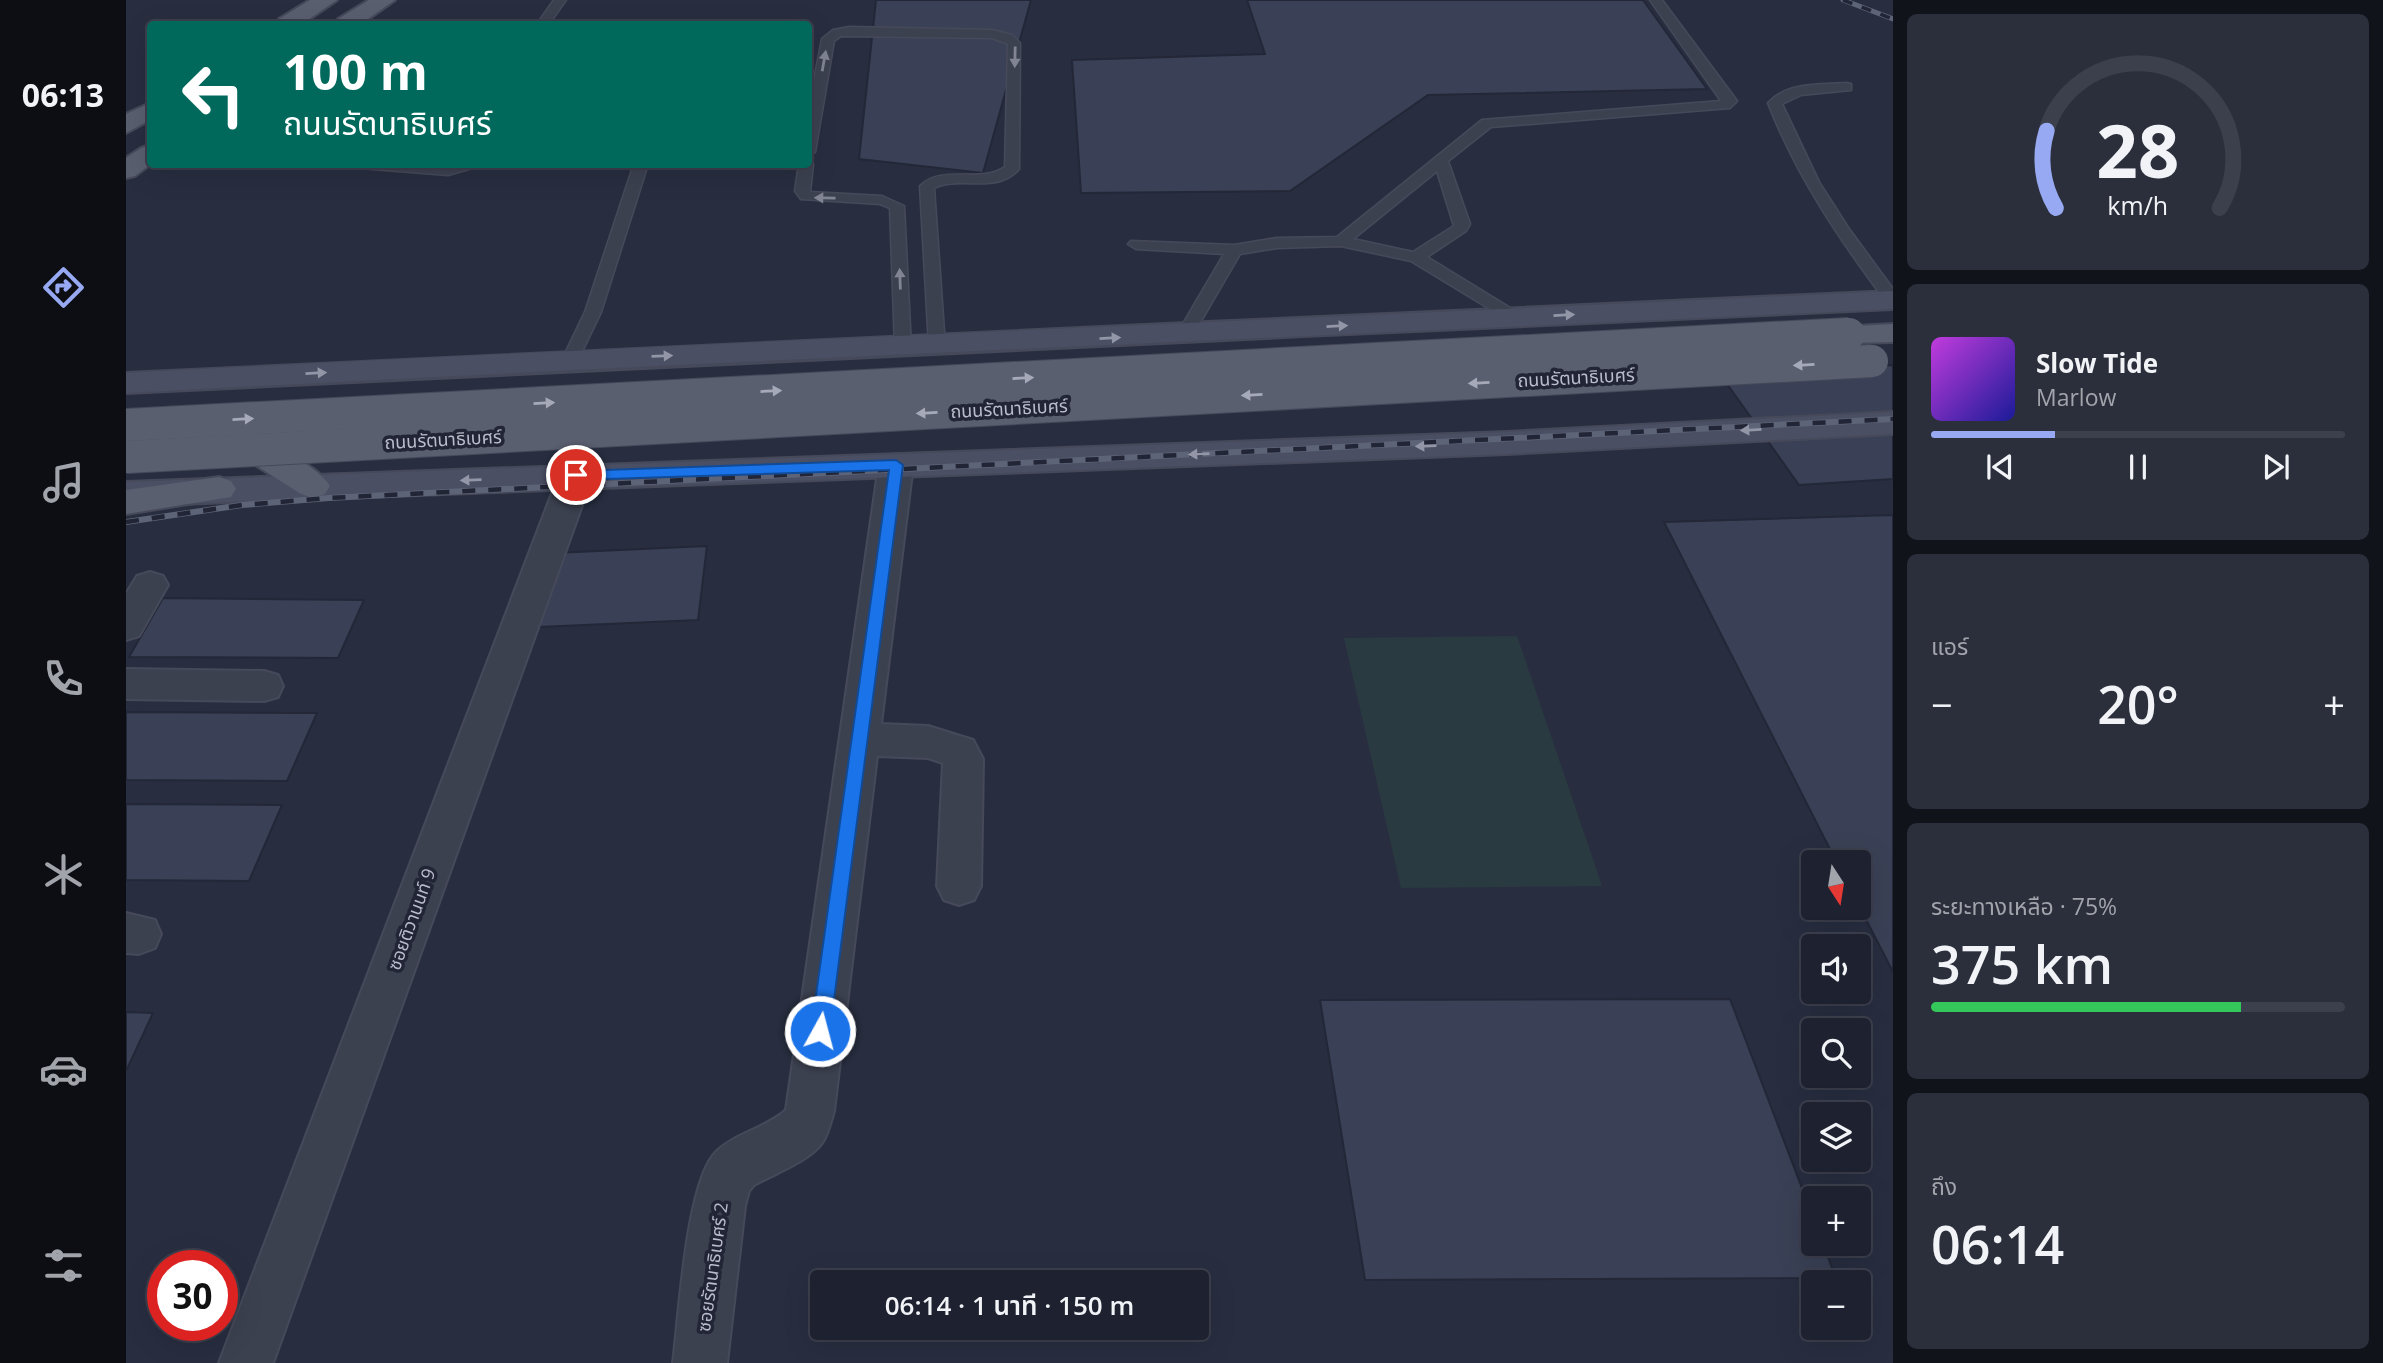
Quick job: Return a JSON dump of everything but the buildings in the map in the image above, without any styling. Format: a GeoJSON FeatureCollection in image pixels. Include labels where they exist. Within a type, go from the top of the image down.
{"type":"FeatureCollection","features":[{"type":"Feature","properties":{"kind":"main road"},"geometry":{"type":"LineString","coordinates":[[292,21],[326,0]]}},
{"type":"Feature","properties":{"kind":"main road"},"geometry":{"type":"LineString","coordinates":[[351,21],[384,0]]}},
{"type":"Feature","properties":{"kind":"main road"},"geometry":{"type":"LineString","coordinates":[[126,125],[147,112]]}},
{"type":"Feature","properties":{"kind":"main road"},"geometry":{"type":"LineString","coordinates":[[126,170],[147,155]]}},
{"type":"Feature","properties":{"kind":"main road"},"geometry":{"type":"LineString","coordinates":[[126,383],[582,359],[937,346],[1893,300]]}},
{"type":"Feature","properties":{"kind":"main road","name":"ถนนรัตนาธิเบศร์"},"geometry":{"type":"LineString","coordinates":[[126,425],[1893,332]]}},
{"type":"Feature","properties":{"kind":"main road"},"geometry":{"type":"LineString","coordinates":[[570,476],[504,461],[484,425],[513,385],[582,359]]}},
{"type":"Feature","properties":{"kind":"main road","name":"ถนนรัตนาธิเบศร์"},"geometry":{"type":"LineString","coordinates":[[126,457],[1882,361]]}},
{"type":"Feature","properties":{"kind":"main road"},"geometry":{"type":"LineString","coordinates":[[126,494],[1507,443],[1893,423]]}},
{"type":"Feature","properties":{"kind":"main road"},"geometry":{"type":"LineString","coordinates":[[126,442],[202,438],[239,446],[270,458],[313,486]]}},
{"type":"Feature","properties":{"kind":"main road"},"geometry":{"type":"LineString","coordinates":[[126,502],[219,489]]}},
{"type":"Feature","properties":{"kind":"street","name":"ซอยรัตนาธิเบศร์ 2"},"geometry":{"type":"LineString","coordinates":[[699,1363],[719,1206],[727,1178],[736,1167],[793,1136],[805,1126],[810,1111],[896,465]]}},
{"type":"Feature","properties":{"kind":"street","name":"ซอยติวานนท์ 9"},"geometry":{"type":"LineString","coordinates":[[246,1363],[570,476]]}},
{"type":"Feature","properties":{"kind":"street"},"geometry":{"type":"LineString","coordinates":[[126,626],[150,585]]}},
{"type":"Feature","properties":{"kind":"street"},"geometry":{"type":"LineString","coordinates":[[126,684],[264,686]]}},
{"type":"Feature","properties":{"kind":"street"},"geometry":{"type":"LineString","coordinates":[[859,739],[928,742],[959,752],[963,760],[959,886]]}},
{"type":"Feature","properties":{"kind":"lane"},"geometry":{"type":"LineString","coordinates":[[545,21],[560,0]]}},
{"type":"Feature","properties":{"kind":"lane"},"geometry":{"type":"LineString","coordinates":[[1341,241],[1487,123],[1725,105],[1730,101],[1656,0]]}},
{"type":"Feature","properties":{"kind":"lane"},"geometry":{"type":"LineString","coordinates":[[812,129],[828,38],[831,35],[849,31],[992,34],[1008,37],[1014,43],[1012,169],[992,179],[934,182],[927,186],[937,346]]}},
{"type":"Feature","properties":{"kind":"lane"},"geometry":{"type":"LineString","coordinates":[[1846,87],[1795,92],[1775,103],[1788,141],[1835,223],[1893,300]]}},
{"type":"Feature","properties":{"kind":"lane"},"geometry":{"type":"LineString","coordinates":[[1416,257],[1461,228],[1462,224],[1441,161]]}},
{"type":"Feature","properties":{"kind":"lane"},"geometry":{"type":"LineString","coordinates":[[410,168],[448,171],[461,168]]}},
{"type":"Feature","properties":{"kind":"lane"},"geometry":{"type":"LineString","coordinates":[[582,359],[593,312],[640,168]]}},
{"type":"Feature","properties":{"kind":"lane"},"geometry":{"type":"LineString","coordinates":[[805,168],[802,191],[806,196],[882,200],[897,206],[903,347]]}},
{"type":"Feature","properties":{"kind":"lane"},"geometry":{"type":"LineString","coordinates":[[1136,244],[1234,250],[1277,243],[1341,241],[1416,257],[1514,317]]}},
{"type":"Feature","properties":{"kind":"lane"},"geometry":{"type":"LineString","coordinates":[[1185,334],[1234,250]]}},
{"type":"Feature","properties":{"kind":"shaded area"},"geometry":{"type":"Polygon","coordinates":[[[1517,636],[1602,886],[1401,888],[1344,638],[1517,636]]]}},
{"type":"Feature","properties":{"kind":"railway"},"geometry":{"type":"LineString","coordinates":[[1843,0],[1893,19]]}},
{"type":"Feature","properties":{"kind":"railway"},"geometry":{"type":"LineString","coordinates":[[126,522],[242,505],[329,498],[1893,419]]}},
{"type":"Feature","properties":{"kind":"route"},"geometry":{"type":"LineString","coordinates":[[576,475],[896,465],[820,1031]]}}]}
